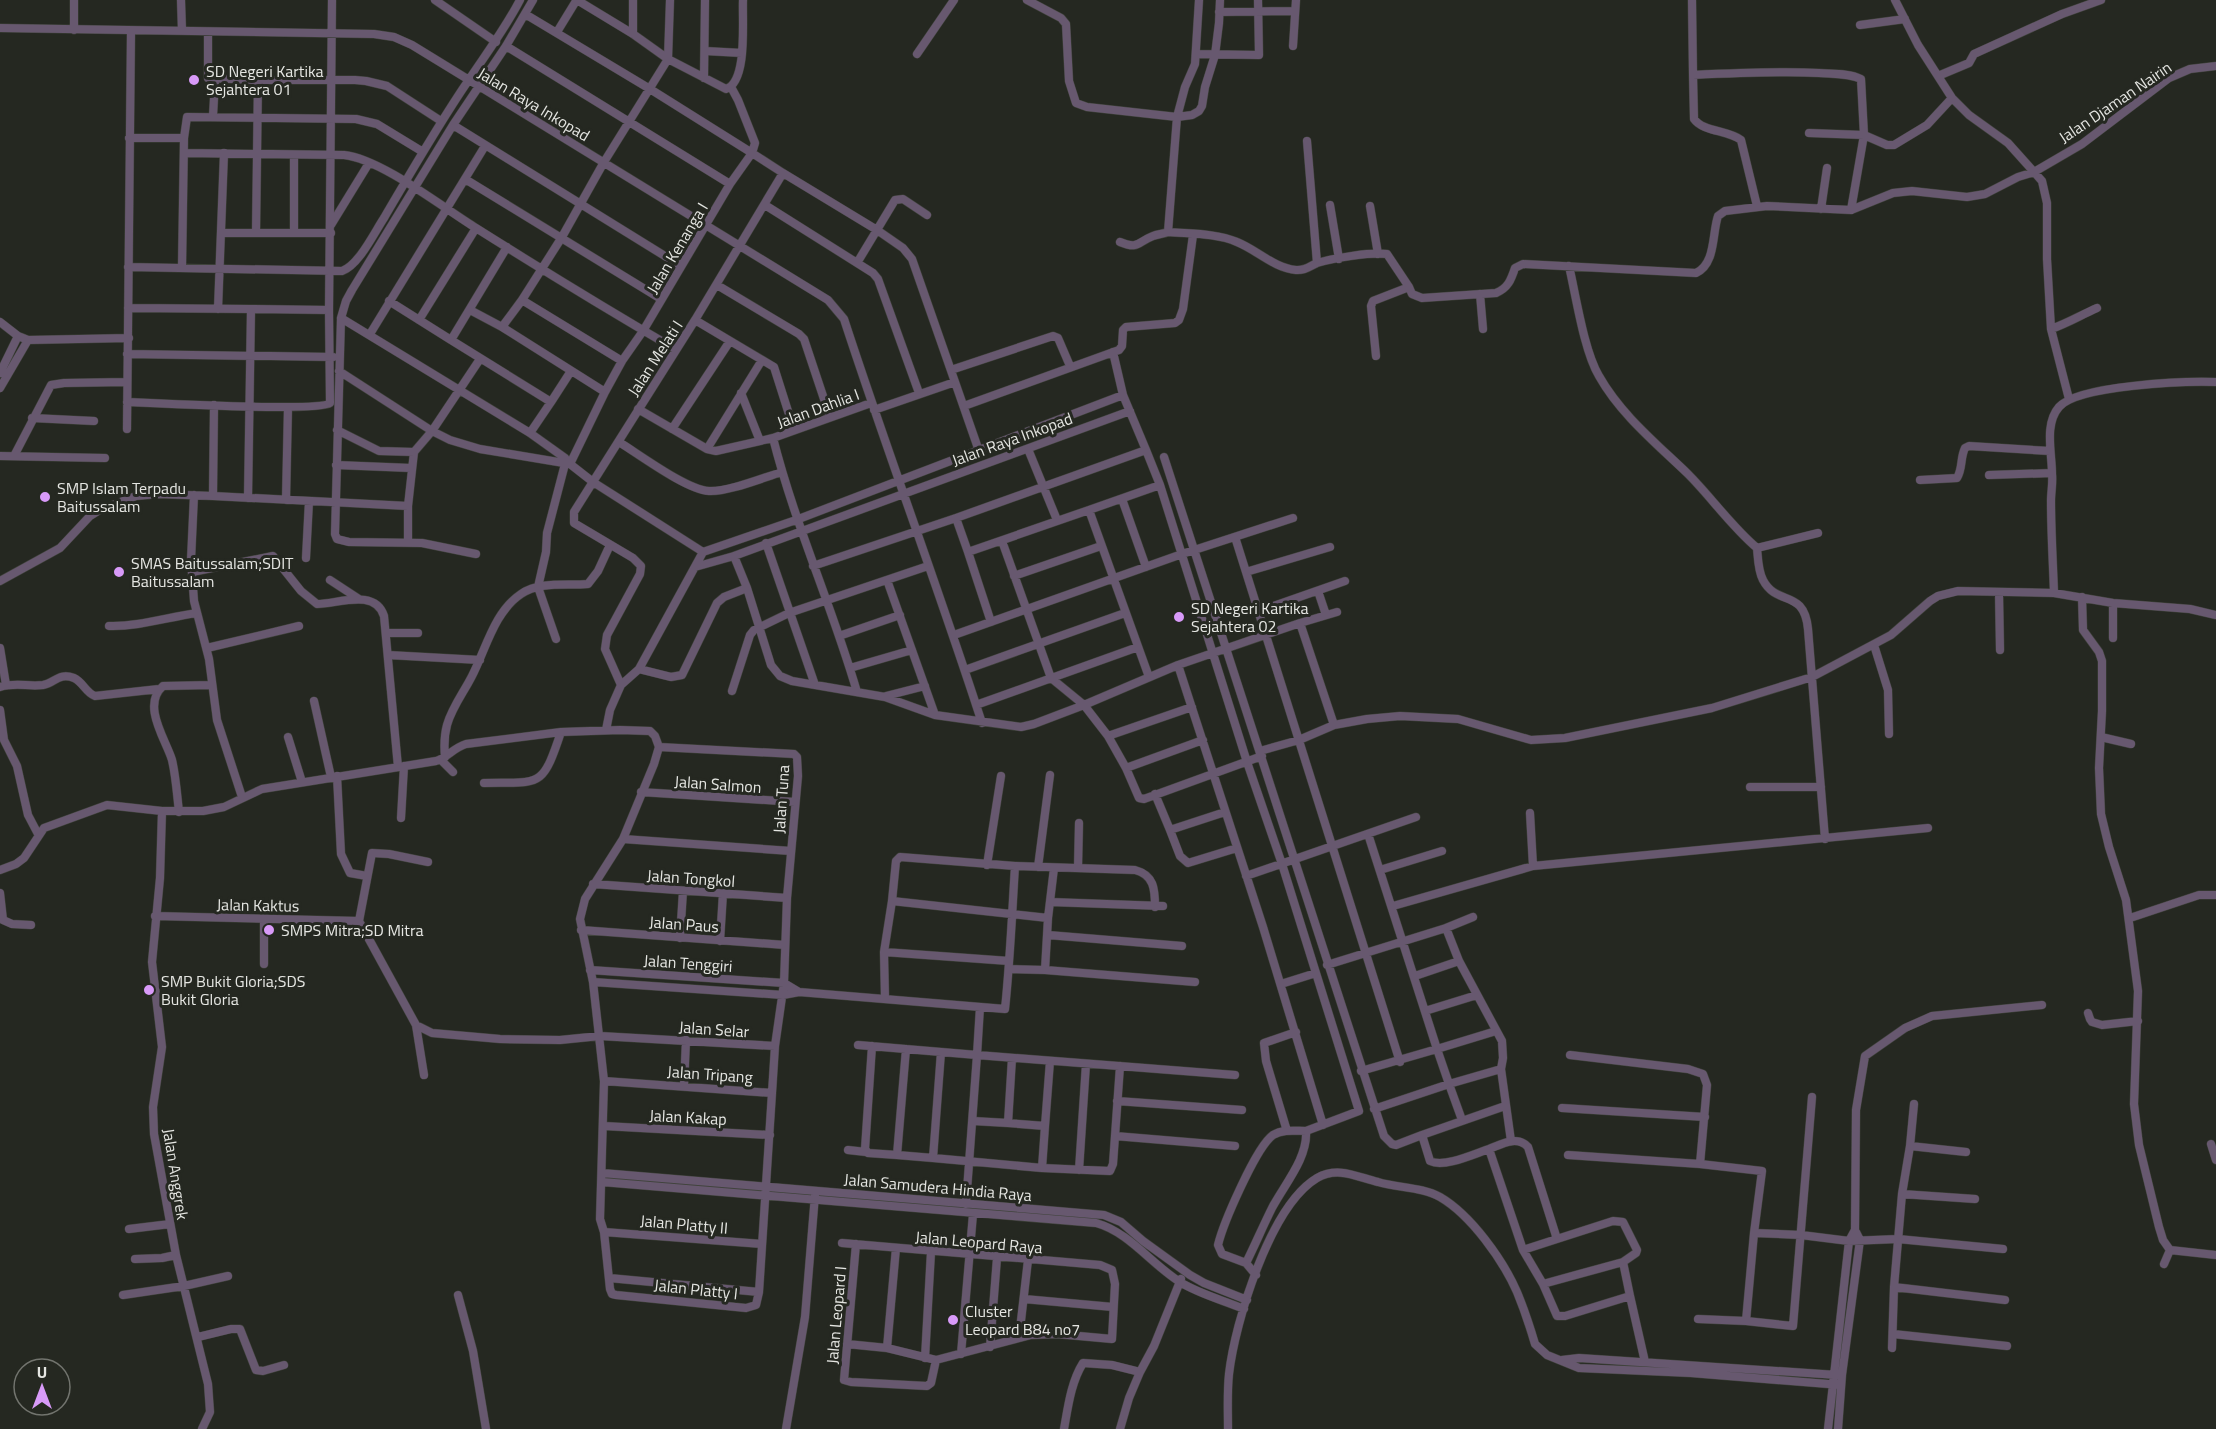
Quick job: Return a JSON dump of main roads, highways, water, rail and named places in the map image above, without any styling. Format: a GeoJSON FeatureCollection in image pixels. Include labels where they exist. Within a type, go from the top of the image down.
{"type":"FeatureCollection","features":[{"type":"Feature","properties":{"kind":"place","name":"SD Negeri Kartika Sejahtera 01"},"geometry":{"type":"Point","coordinates":[194,80]}},
{"type":"Feature","properties":{"kind":"place","name":"SMP Islam Terpadu Baitussalam"},"geometry":{"type":"Point","coordinates":[45,497]}},
{"type":"Feature","properties":{"kind":"place","name":"SMAS Baitussalam;SDIT Baitussalam"},"geometry":{"type":"Point","coordinates":[119,572]}},
{"type":"Feature","properties":{"kind":"place","name":"SD Negeri Kartika Sejahtera 02"},"geometry":{"type":"Point","coordinates":[1179,617]}},
{"type":"Feature","properties":{"kind":"place","name":"SMPS Mitra;SD Mitra"},"geometry":{"type":"Point","coordinates":[269,930]}},
{"type":"Feature","properties":{"kind":"place","name":"SMP Bukit Gloria;SDS Bukit Gloria"},"geometry":{"type":"Point","coordinates":[149,990]}},
{"type":"Feature","properties":{"kind":"place","name":"Cluster Leopard B84 no7"},"geometry":{"type":"Point","coordinates":[953,1320]}}]}
